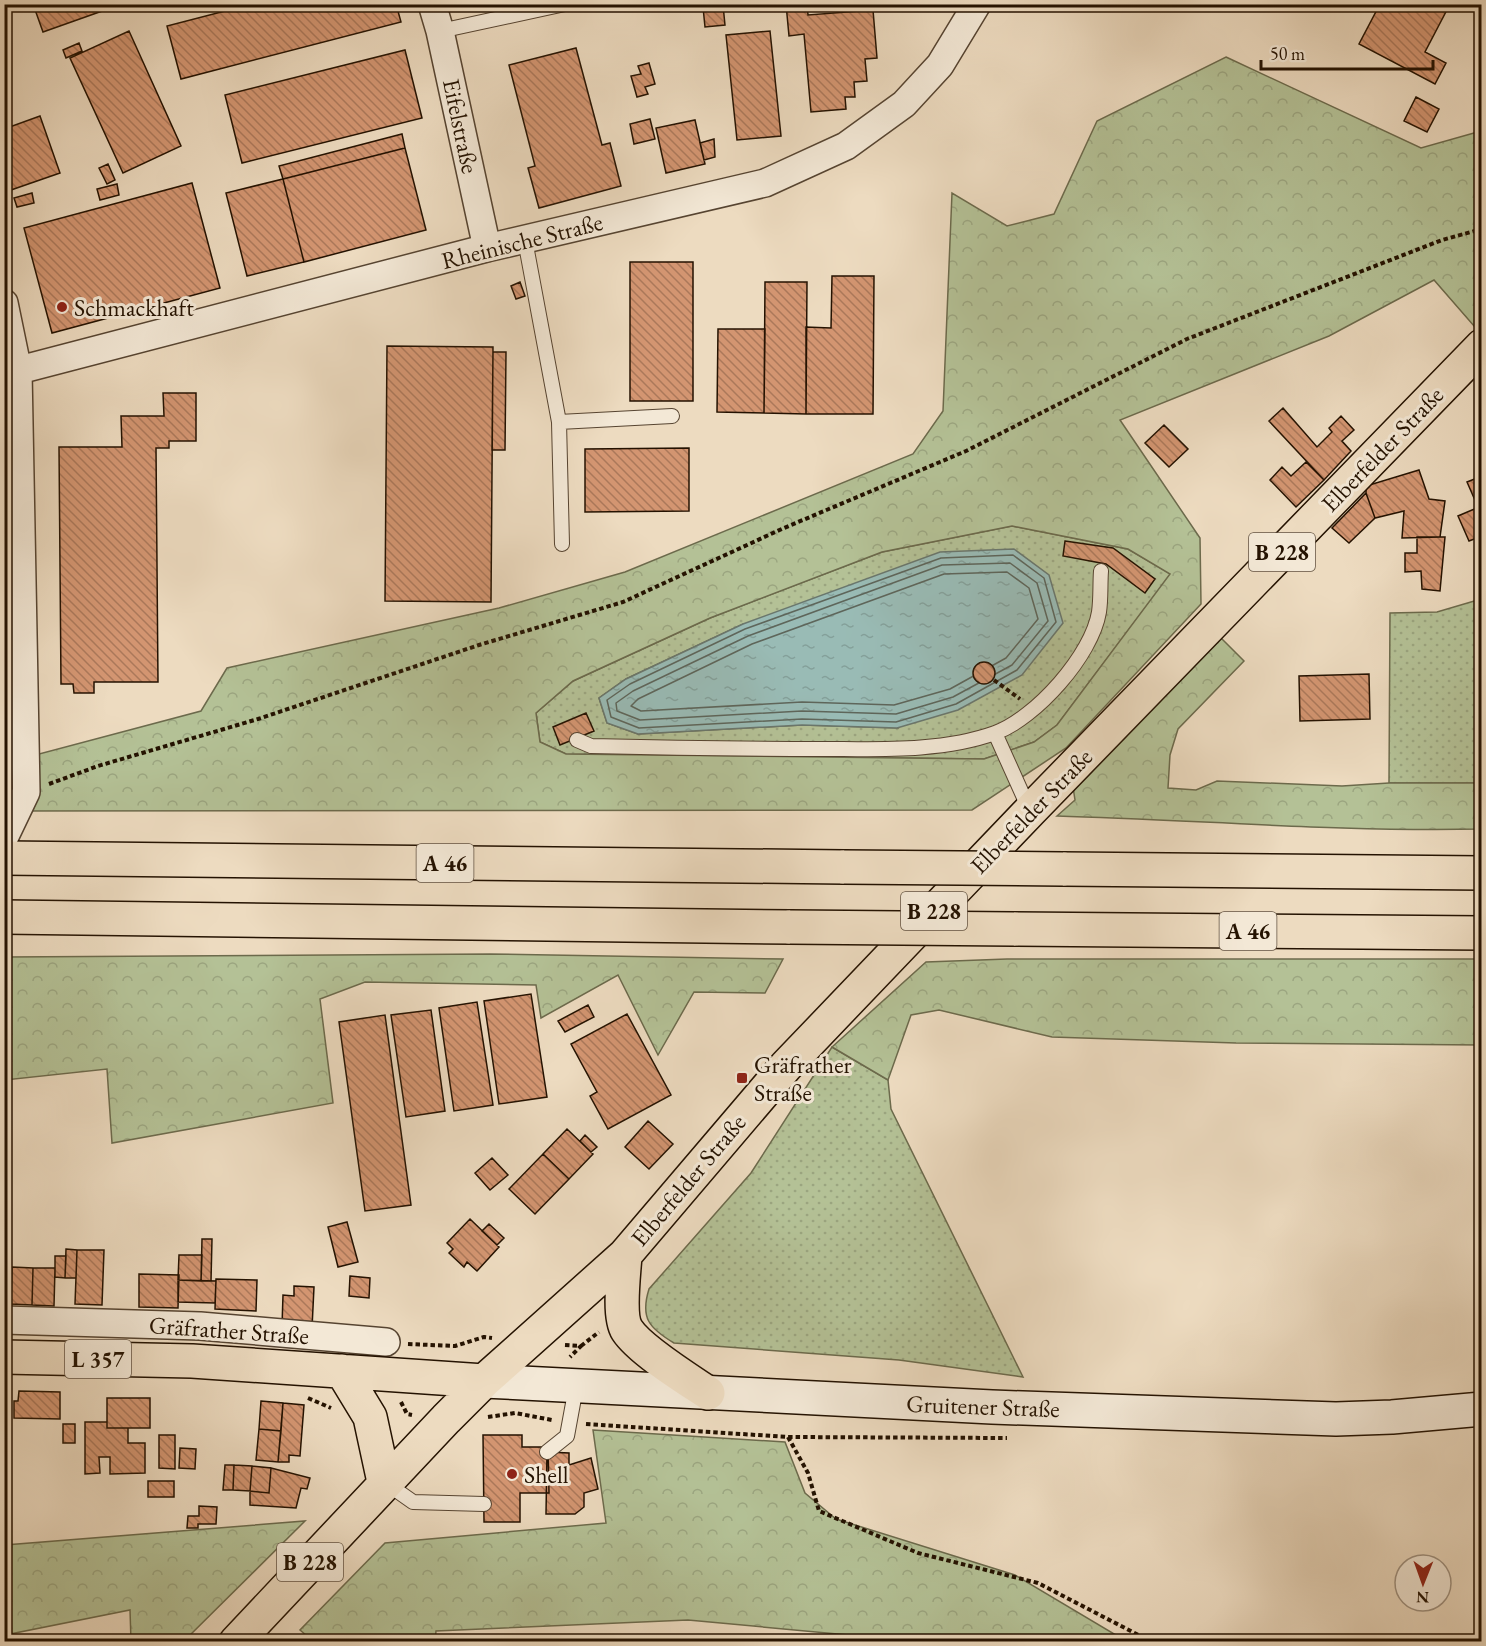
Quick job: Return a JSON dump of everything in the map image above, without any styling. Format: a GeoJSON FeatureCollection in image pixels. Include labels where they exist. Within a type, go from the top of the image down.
{"type":"FeatureCollection","features":[{"type":"Feature","properties":{"kind":"main road","name":"Elberfelder Straße"},"geometry":{"type":"LineString","coordinates":[[236,1641],[384,1482],[484,1381],[624,1255],[786,1066],[1482,346]]}},
{"type":"Feature","properties":{"kind":"main road","name":"A 46"},"geometry":{"type":"LineString","coordinates":[[4,858],[1482,873]]}},
{"type":"Feature","properties":{"kind":"main road","name":"A 46"},"geometry":{"type":"LineString","coordinates":[[8,917],[1482,933]]}},
{"type":"Feature","properties":{"kind":"main road"},"geometry":{"type":"LineString","coordinates":[[624,1255],[623,1315],[626,1329],[658,1359],[708,1393]]}},
{"type":"Feature","properties":{"kind":"main road","name":"Gräfrather Straße"},"geometry":{"type":"LineString","coordinates":[[4,1357],[192,1361],[342,1371],[385,1357],[484,1381]]}},
{"type":"Feature","properties":{"kind":"main road"},"geometry":{"type":"LineString","coordinates":[[342,1371],[370,1417],[384,1482]]}},
{"type":"Feature","properties":{"kind":"main road","name":"Gruitener Straße"},"geometry":{"type":"LineString","coordinates":[[484,1381],[992,1407],[1336,1419],[1392,1418],[1482,1409]]}},
{"type":"Feature","properties":{"kind":"street","name":"Eifelstraße"},"geometry":{"type":"LineString","coordinates":[[432,4],[440,31],[487,248]]}},
{"type":"Feature","properties":{"kind":"street","name":"Rheinische Straße"},"geometry":{"type":"LineString","coordinates":[[11,373],[487,248],[765,183],[846,146],[904,104],[940,65],[977,4]]}},
{"type":"Feature","properties":{"kind":"street"},"geometry":{"type":"LineString","coordinates":[[4,303],[11,373],[26,792],[4,838]]}},
{"type":"Feature","properties":{"kind":"street","name":"Gräfrather Straße"},"geometry":{"type":"LineString","coordinates":[[4,1320],[200,1326],[385,1357]]}},
{"type":"Feature","properties":{"kind":"lane"},"geometry":{"type":"LineString","coordinates":[[440,31],[565,4]]}},
{"type":"Feature","properties":{"kind":"lane"},"geometry":{"type":"LineString","coordinates":[[525,240],[559,422],[562,544]]}},
{"type":"Feature","properties":{"kind":"lane"},"geometry":{"type":"LineString","coordinates":[[559,422],[672,416]]}},
{"type":"Feature","properties":{"kind":"lane"},"geometry":{"type":"LineString","coordinates":[[577,740],[591,746],[890,749],[949,742],[995,733],[1033,709],[1060,682],[1089,641],[1099,613],[1101,571]]}},
{"type":"Feature","properties":{"kind":"lane"},"geometry":{"type":"LineString","coordinates":[[995,733],[1030,811]]}},
{"type":"Feature","properties":{"kind":"lane"},"geometry":{"type":"LineString","coordinates":[[547,1452],[567,1436],[576,1387]]}},
{"type":"Feature","properties":{"kind":"lane"},"geometry":{"type":"LineString","coordinates":[[384,1482],[413,1502],[484,1504]]}},
{"type":"Feature","properties":{"kind":"path"},"geometry":{"type":"LineString","coordinates":[[26,792],[98,766],[258,719],[479,645],[623,602],[784,528],[966,452],[1186,339],[1442,240],[1482,229]]}},
{"type":"Feature","properties":{"kind":"path"},"geometry":{"type":"LineString","coordinates":[[994,680],[1033,709]]}},
{"type":"Feature","properties":{"kind":"path"},"geometry":{"type":"LineString","coordinates":[[385,1357],[455,1346],[484,1337],[530,1342]]}},
{"type":"Feature","properties":{"kind":"path"},"geometry":{"type":"LineString","coordinates":[[297,1398],[308,1399],[337,1411]]}},
{"type":"Feature","properties":{"kind":"path"},"geometry":{"type":"LineString","coordinates":[[515,1413],[568,1423],[788,1437],[808,1473],[819,1511],[918,1553],[1038,1583],[1152,1641]]}},
{"type":"Feature","properties":{"kind":"green space"},"geometry":{"type":"Polygon","coordinates":[[[1226,57],[1421,148],[1481,131],[1482,318],[1474,326],[1434,280],[1329,336],[1120,420],[1200,538],[1201,604],[1066,748],[972,810],[5,811],[5,763],[201,711],[227,668],[499,608],[625,572],[913,454],[943,411],[952,193],[1007,226],[1054,214],[1097,121],[1226,57]],[[1012,526],[882,552],[710,618],[573,681],[536,713],[540,742],[566,754],[984,759],[1034,742],[1057,725],[1170,574],[1128,549],[1012,526]]]}},
{"type":"Feature","properties":{"kind":"green space"},"geometry":{"type":"Polygon","coordinates":[[[1012,526],[1128,549],[1171,574],[1057,725],[1034,742],[984,759],[566,754],[540,742],[536,713],[573,681],[710,618],[882,552],[1012,526]],[[743,624],[626,679],[599,698],[607,723],[638,734],[802,725],[897,728],[743,624]]]}},
{"type":"Feature","properties":{"kind":"green space"},"geometry":{"type":"Polygon","coordinates":[[[1481,599],[1481,783],[1389,783],[1390,613],[1437,612],[1481,599]]]}},
{"type":"Feature","properties":{"kind":"green space"},"geometry":{"type":"Polygon","coordinates":[[[1219,636],[1244,661],[1178,729],[1170,755],[1168,788],[1196,790],[1217,781],[1342,786],[1389,783],[1481,783],[1481,829],[1322,827],[1057,816],[1075,800],[1073,787],[1219,636]]]}},
{"type":"Feature","properties":{"kind":"green space"},"geometry":{"type":"Polygon","coordinates":[[[490,954],[783,959],[765,993],[694,992],[658,1055],[618,975],[541,1018],[536,985],[365,982],[320,999],[333,1103],[112,1143],[107,1069],[5,1080],[5,957],[490,954]]]}},
{"type":"Feature","properties":{"kind":"green space"},"geometry":{"type":"Polygon","coordinates":[[[1007,959],[1481,959],[1481,1045],[1236,1043],[1052,1037],[939,1010],[911,1015],[888,1080],[832,1047],[926,962],[1007,959]]]}},
{"type":"Feature","properties":{"kind":"green space"},"geometry":{"type":"Polygon","coordinates":[[[832,1047],[888,1080],[891,1109],[1023,1377],[899,1360],[674,1343],[658,1332],[649,1321],[646,1315],[646,1299],[649,1289],[751,1173],[832,1047]]]}},
{"type":"Feature","properties":{"kind":"green space"},"geometry":{"type":"Polygon","coordinates":[[[593,1430],[785,1442],[805,1493],[836,1519],[1015,1575],[1126,1641],[924,1642],[688,1620],[436,1631],[435,1642],[313,1641],[300,1630],[385,1543],[606,1523],[593,1430]]]}},
{"type":"Feature","properties":{"kind":"green space"},"geometry":{"type":"Polygon","coordinates":[[[305,1521],[184,1641],[131,1641],[130,1610],[5,1635],[5,1545],[305,1521]]]}},
{"type":"Feature","properties":{"kind":"water"},"geometry":{"type":"Polygon","coordinates":[[[1014,549],[1049,575],[1063,623],[1022,675],[958,710],[897,728],[802,725],[638,734],[607,723],[599,698],[626,679],[743,624],[940,552],[1014,549]]]}},
{"type":"Feature","properties":{"kind":"building"},"geometry":{"type":"Polygon","coordinates":[[[33,4],[122,4],[43,32],[33,4]]]}},
{"type":"Feature","properties":{"kind":"building"},"geometry":{"type":"Polygon","coordinates":[[[252,4],[396,4],[401,22],[181,79],[167,26],[252,4]]]}},
{"type":"Feature","properties":{"kind":"building"},"geometry":{"type":"Polygon","coordinates":[[[786,4],[807,4],[808,15],[873,10],[877,58],[865,59],[867,81],[854,82],[855,97],[845,97],[846,109],[811,112],[804,34],[789,36],[786,4]]]}},
{"type":"Feature","properties":{"kind":"building"},"geometry":{"type":"Polygon","coordinates":[[[1380,4],[1450,4],[1425,52],[1446,63],[1435,84],[1359,44],[1380,4]]]}},
{"type":"Feature","properties":{"kind":"building"},"geometry":{"type":"Polygon","coordinates":[[[723,5],[725,25],[705,27],[703,7],[723,5]]]}},
{"type":"Feature","properties":{"kind":"building"},"geometry":{"type":"Polygon","coordinates":[[[129,31],[181,146],[123,173],[70,58],[129,31]]]}},
{"type":"Feature","properties":{"kind":"building"},"geometry":{"type":"Polygon","coordinates":[[[770,31],[781,136],[737,140],[726,35],[770,31]]]}},
{"type":"Feature","properties":{"kind":"building"},"geometry":{"type":"Polygon","coordinates":[[[79,43],[82,51],[66,58],[63,50],[79,43]]]}},
{"type":"Feature","properties":{"kind":"building"},"geometry":{"type":"Polygon","coordinates":[[[576,48],[602,145],[610,143],[621,186],[539,208],[528,168],[535,166],[509,65],[576,48]]]}},
{"type":"Feature","properties":{"kind":"building"},"geometry":{"type":"Polygon","coordinates":[[[405,50],[422,118],[242,163],[225,95],[405,50]]]}},
{"type":"Feature","properties":{"kind":"building"},"geometry":{"type":"Polygon","coordinates":[[[649,63],[655,84],[645,87],[648,94],[637,97],[631,76],[641,74],[638,66],[649,63]]]}},
{"type":"Feature","properties":{"kind":"building"},"geometry":{"type":"Polygon","coordinates":[[[1416,97],[1439,109],[1427,132],[1404,121],[1416,97]]]}},
{"type":"Feature","properties":{"kind":"building"},"geometry":{"type":"Polygon","coordinates":[[[40,116],[60,173],[11,190],[4,172],[4,129],[40,116]]]}},
{"type":"Feature","properties":{"kind":"building"},"geometry":{"type":"Polygon","coordinates":[[[650,119],[655,139],[634,144],[630,124],[650,119]]]}},
{"type":"Feature","properties":{"kind":"building"},"geometry":{"type":"Polygon","coordinates":[[[695,120],[705,164],[666,173],[656,128],[695,120]]]}},
{"type":"Feature","properties":{"kind":"building"},"geometry":{"type":"Polygon","coordinates":[[[402,134],[405,148],[283,179],[279,166],[402,134]]]}},
{"type":"Feature","properties":{"kind":"building"},"geometry":{"type":"Polygon","coordinates":[[[714,139],[715,157],[704,160],[700,143],[714,139]]]}},
{"type":"Feature","properties":{"kind":"building"},"geometry":{"type":"Polygon","coordinates":[[[405,148],[426,230],[304,262],[283,179],[405,148]]]}},
{"type":"Feature","properties":{"kind":"building"},"geometry":{"type":"Polygon","coordinates":[[[108,164],[115,180],[107,184],[99,168],[108,164]]]}},
{"type":"Feature","properties":{"kind":"building"},"geometry":{"type":"Polygon","coordinates":[[[283,179],[304,262],[247,276],[226,193],[283,179]]]}},
{"type":"Feature","properties":{"kind":"building"},"geometry":{"type":"Polygon","coordinates":[[[192,183],[220,288],[52,333],[24,228],[192,183]]]}},
{"type":"Feature","properties":{"kind":"building"},"geometry":{"type":"Polygon","coordinates":[[[117,184],[119,195],[100,200],[97,189],[117,184]]]}},
{"type":"Feature","properties":{"kind":"building"},"geometry":{"type":"Polygon","coordinates":[[[32,193],[34,203],[17,207],[14,198],[32,193]]]}},
{"type":"Feature","properties":{"kind":"building"},"geometry":{"type":"Polygon","coordinates":[[[630,262],[693,262],[693,401],[630,401],[630,262]]]}},
{"type":"Feature","properties":{"kind":"building"},"geometry":{"type":"Polygon","coordinates":[[[832,276],[874,276],[873,414],[806,414],[806,327],[831,328],[832,276]]]}},
{"type":"Feature","properties":{"kind":"building"},"geometry":{"type":"Polygon","coordinates":[[[520,282],[525,296],[516,299],[511,286],[520,282]]]}},
{"type":"Feature","properties":{"kind":"building"},"geometry":{"type":"Polygon","coordinates":[[[765,282],[807,282],[806,414],[764,413],[765,282]]]}},
{"type":"Feature","properties":{"kind":"building"},"geometry":{"type":"Polygon","coordinates":[[[718,329],[765,329],[764,413],[717,412],[718,329]]]}},
{"type":"Feature","properties":{"kind":"building"},"geometry":{"type":"Polygon","coordinates":[[[387,346],[493,347],[491,602],[385,601],[387,346]]]}},
{"type":"Feature","properties":{"kind":"building"},"geometry":{"type":"Polygon","coordinates":[[[493,352],[506,352],[505,450],[492,450],[493,352]]]}},
{"type":"Feature","properties":{"kind":"building"},"geometry":{"type":"Polygon","coordinates":[[[163,393],[196,393],[196,441],[169,441],[169,448],[156,448],[158,682],[94,682],[94,693],[74,693],[73,684],[61,684],[59,447],[122,447],[121,416],[164,416],[163,393]]]}},
{"type":"Feature","properties":{"kind":"building"},"geometry":{"type":"Polygon","coordinates":[[[1283,408],[1317,447],[1332,432],[1329,428],[1341,416],[1354,430],[1342,441],[1351,451],[1324,480],[1269,421],[1283,408]]]}},
{"type":"Feature","properties":{"kind":"building"},"geometry":{"type":"Polygon","coordinates":[[[1164,425],[1188,449],[1169,467],[1145,443],[1164,425]]]}},
{"type":"Feature","properties":{"kind":"building"},"geometry":{"type":"Polygon","coordinates":[[[689,448],[689,511],[585,512],[585,449],[689,448]]]}},
{"type":"Feature","properties":{"kind":"building"},"geometry":{"type":"Polygon","coordinates":[[[1306,462],[1324,480],[1296,507],[1270,480],[1282,467],[1291,476],[1306,462]]]}},
{"type":"Feature","properties":{"kind":"building"},"geometry":{"type":"Polygon","coordinates":[[[1419,470],[1429,499],[1445,501],[1440,537],[1402,538],[1404,511],[1375,518],[1366,493],[1366,486],[1419,470]]]}},
{"type":"Feature","properties":{"kind":"building"},"geometry":{"type":"Polygon","coordinates":[[[1482,476],[1482,514],[1481,514],[1467,482],[1482,476]]]}},
{"type":"Feature","properties":{"kind":"building"},"geometry":{"type":"Polygon","coordinates":[[[1366,493],[1375,518],[1349,543],[1332,528],[1366,493]]]}},
{"type":"Feature","properties":{"kind":"building"},"geometry":{"type":"Polygon","coordinates":[[[1479,507],[1482,536],[1469,541],[1458,516],[1479,507]]]}},
{"type":"Feature","properties":{"kind":"building"},"geometry":{"type":"Polygon","coordinates":[[[1417,537],[1445,537],[1440,591],[1422,589],[1421,571],[1405,572],[1405,553],[1417,553],[1417,537]]]}},
{"type":"Feature","properties":{"kind":"building"},"geometry":{"type":"Polygon","coordinates":[[[1065,541],[1113,548],[1155,579],[1145,593],[1106,564],[1063,556],[1065,541]]]}},
{"type":"Feature","properties":{"kind":"building"},"geometry":{"type":"Polygon","coordinates":[[[984,662],[992,665],[995,673],[992,681],[984,684],[976,681],[973,673],[976,665],[984,662]]]}},
{"type":"Feature","properties":{"kind":"building"},"geometry":{"type":"Polygon","coordinates":[[[1369,674],[1370,719],[1300,721],[1299,676],[1369,674]]]}},
{"type":"Feature","properties":{"kind":"building"},"geometry":{"type":"Polygon","coordinates":[[[586,713],[594,731],[560,745],[553,727],[586,713]]]}},
{"type":"Feature","properties":{"kind":"building"},"geometry":{"type":"Polygon","coordinates":[[[531,994],[547,1097],[499,1104],[484,1001],[531,994]]]}},
{"type":"Feature","properties":{"kind":"building"},"geometry":{"type":"Polygon","coordinates":[[[477,1002],[493,1105],[454,1111],[439,1008],[477,1002]]]}},
{"type":"Feature","properties":{"kind":"building"},"geometry":{"type":"Polygon","coordinates":[[[588,1005],[594,1017],[565,1032],[558,1021],[588,1005]]]}},
{"type":"Feature","properties":{"kind":"building"},"geometry":{"type":"Polygon","coordinates":[[[431,1010],[445,1111],[406,1117],[391,1015],[431,1010]]]}},
{"type":"Feature","properties":{"kind":"building"},"geometry":{"type":"Polygon","coordinates":[[[627,1014],[671,1095],[608,1129],[590,1096],[597,1092],[571,1044],[627,1014]]]}},
{"type":"Feature","properties":{"kind":"building"},"geometry":{"type":"Polygon","coordinates":[[[385,1015],[411,1205],[365,1211],[339,1022],[385,1015]]]}},
{"type":"Feature","properties":{"kind":"building"},"geometry":{"type":"Polygon","coordinates":[[[648,1121],[673,1144],[649,1169],[625,1147],[648,1121]]]}},
{"type":"Feature","properties":{"kind":"building"},"geometry":{"type":"Polygon","coordinates":[[[567,1129],[593,1154],[569,1179],[543,1154],[567,1129]]]}},
{"type":"Feature","properties":{"kind":"building"},"geometry":{"type":"Polygon","coordinates":[[[585,1135],[597,1147],[591,1152],[580,1141],[585,1135]]]}},
{"type":"Feature","properties":{"kind":"building"},"geometry":{"type":"Polygon","coordinates":[[[543,1154],[569,1179],[535,1214],[509,1189],[543,1154]]]}},
{"type":"Feature","properties":{"kind":"building"},"geometry":{"type":"Polygon","coordinates":[[[492,1158],[508,1175],[490,1190],[475,1173],[492,1158]]]}},
{"type":"Feature","properties":{"kind":"building"},"geometry":{"type":"Polygon","coordinates":[[[470,1219],[499,1247],[477,1271],[467,1262],[464,1267],[449,1253],[453,1249],[447,1243],[470,1219]]]}},
{"type":"Feature","properties":{"kind":"building"},"geometry":{"type":"Polygon","coordinates":[[[347,1222],[358,1262],[338,1267],[328,1227],[347,1222]]]}},
{"type":"Feature","properties":{"kind":"building"},"geometry":{"type":"Polygon","coordinates":[[[489,1224],[504,1238],[497,1245],[482,1231],[489,1224]]]}},
{"type":"Feature","properties":{"kind":"building"},"geometry":{"type":"Polygon","coordinates":[[[202,1239],[212,1239],[211,1281],[201,1281],[202,1239]]]}},
{"type":"Feature","properties":{"kind":"building"},"geometry":{"type":"Polygon","coordinates":[[[66,1249],[77,1250],[76,1278],[65,1278],[66,1249]]]}},
{"type":"Feature","properties":{"kind":"building"},"geometry":{"type":"Polygon","coordinates":[[[77,1250],[104,1250],[102,1305],[75,1304],[77,1250]]]}},
{"type":"Feature","properties":{"kind":"building"},"geometry":{"type":"Polygon","coordinates":[[[179,1255],[202,1255],[201,1281],[178,1280],[179,1255]]]}},
{"type":"Feature","properties":{"kind":"building"},"geometry":{"type":"Polygon","coordinates":[[[55,1256],[66,1256],[65,1278],[55,1277],[55,1256]]]}},
{"type":"Feature","properties":{"kind":"building"},"geometry":{"type":"Polygon","coordinates":[[[12,1267],[33,1268],[32,1305],[11,1304],[12,1267]]]}},
{"type":"Feature","properties":{"kind":"building"},"geometry":{"type":"Polygon","coordinates":[[[33,1268],[55,1268],[54,1306],[32,1305],[33,1268]]]}},
{"type":"Feature","properties":{"kind":"building"},"geometry":{"type":"Polygon","coordinates":[[[139,1274],[179,1275],[178,1308],[139,1307],[139,1274]]]}},
{"type":"Feature","properties":{"kind":"building"},"geometry":{"type":"Polygon","coordinates":[[[350,1276],[370,1278],[369,1298],[349,1296],[350,1276]]]}},
{"type":"Feature","properties":{"kind":"building"},"geometry":{"type":"Polygon","coordinates":[[[216,1279],[257,1280],[256,1311],[215,1309],[216,1279]]]}},
{"type":"Feature","properties":{"kind":"building"},"geometry":{"type":"Polygon","coordinates":[[[178,1280],[216,1281],[215,1303],[178,1302],[178,1280]]]}},
{"type":"Feature","properties":{"kind":"building"},"geometry":{"type":"Polygon","coordinates":[[[294,1286],[314,1287],[312,1328],[282,1326],[283,1295],[294,1296],[294,1286]]]}},
{"type":"Feature","properties":{"kind":"building"},"geometry":{"type":"Polygon","coordinates":[[[19,1391],[60,1392],[60,1419],[14,1418],[14,1401],[18,1401],[19,1391]]]}},
{"type":"Feature","properties":{"kind":"building"},"geometry":{"type":"Polygon","coordinates":[[[107,1398],[150,1398],[150,1428],[107,1428],[107,1398]]]}},
{"type":"Feature","properties":{"kind":"building"},"geometry":{"type":"Polygon","coordinates":[[[261,1401],[283,1403],[281,1431],[259,1429],[261,1401]]]}},
{"type":"Feature","properties":{"kind":"building"},"geometry":{"type":"Polygon","coordinates":[[[283,1403],[304,1405],[300,1456],[289,1455],[289,1462],[278,1462],[283,1403]]]}},
{"type":"Feature","properties":{"kind":"building"},"geometry":{"type":"Polygon","coordinates":[[[85,1422],[107,1422],[107,1428],[128,1428],[128,1443],[145,1443],[145,1473],[110,1474],[110,1457],[99,1457],[100,1473],[85,1474],[85,1422]]]}},
{"type":"Feature","properties":{"kind":"building"},"geometry":{"type":"Polygon","coordinates":[[[63,1424],[75,1424],[75,1443],[63,1443],[63,1424]]]}},
{"type":"Feature","properties":{"kind":"building"},"geometry":{"type":"Polygon","coordinates":[[[259,1429],[281,1431],[278,1462],[256,1460],[259,1429]]]}},
{"type":"Feature","properties":{"kind":"building"},"geometry":{"type":"Polygon","coordinates":[[[159,1435],[175,1435],[175,1469],[159,1468],[159,1435]]]}},
{"type":"Feature","properties":{"kind":"building"},"geometry":{"type":"Polygon","coordinates":[[[483,1435],[522,1435],[522,1447],[548,1447],[549,1493],[520,1493],[520,1522],[484,1522],[483,1435]]]}},
{"type":"Feature","properties":{"kind":"building"},"geometry":{"type":"Polygon","coordinates":[[[180,1448],[196,1449],[195,1469],[179,1468],[180,1448]]]}},
{"type":"Feature","properties":{"kind":"building"},"geometry":{"type":"Polygon","coordinates":[[[547,1452],[569,1453],[569,1465],[591,1458],[598,1489],[584,1493],[584,1507],[575,1514],[546,1514],[547,1452]]]}},
{"type":"Feature","properties":{"kind":"building"},"geometry":{"type":"Polygon","coordinates":[[[225,1465],[234,1465],[233,1490],[223,1490],[225,1465]]]}},
{"type":"Feature","properties":{"kind":"building"},"geometry":{"type":"Polygon","coordinates":[[[234,1465],[252,1466],[250,1491],[233,1490],[234,1465]]]}},
{"type":"Feature","properties":{"kind":"building"},"geometry":{"type":"Polygon","coordinates":[[[252,1466],[271,1468],[269,1493],[250,1491],[252,1466]]]}},
{"type":"Feature","properties":{"kind":"building"},"geometry":{"type":"Polygon","coordinates":[[[271,1468],[310,1478],[307,1489],[301,1488],[296,1508],[250,1505],[250,1491],[269,1493],[271,1468]]]}},
{"type":"Feature","properties":{"kind":"building"},"geometry":{"type":"Polygon","coordinates":[[[148,1481],[174,1481],[174,1497],[148,1497],[148,1481]]]}},
{"type":"Feature","properties":{"kind":"building"},"geometry":{"type":"Polygon","coordinates":[[[199,1506],[217,1507],[216,1524],[198,1524],[198,1528],[187,1528],[188,1516],[199,1516],[199,1506]]]}},
{"type":"Feature","properties":{"kind":"building"},"geometry":{"type":"Polygon","coordinates":[[[280,1635],[287,1642],[274,1642],[280,1635]]]}},
{"type":"Feature","properties":{"kind":"place","name":"Schmackhaft"},"geometry":{"type":"Point","coordinates":[62,307]}},
{"type":"Feature","properties":{"kind":"place","name":"Gräfrather Straße"},"geometry":{"type":"Point","coordinates":[742,1078]}},
{"type":"Feature","properties":{"kind":"place","name":"Shell"},"geometry":{"type":"Point","coordinates":[512,1474]}}]}
